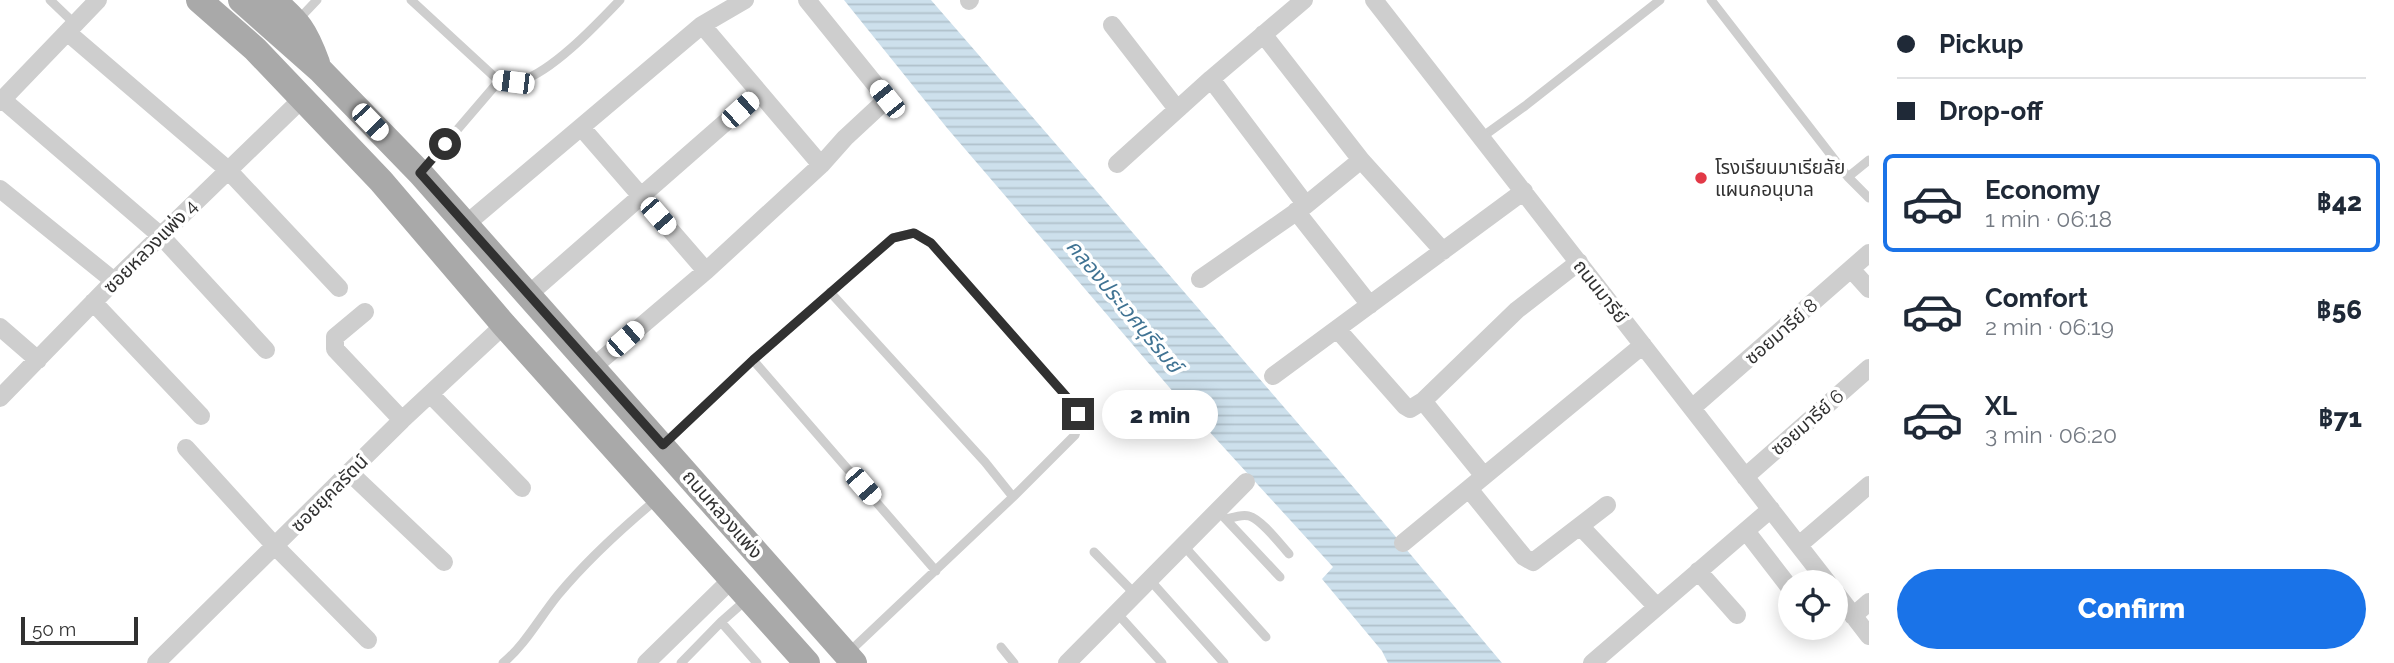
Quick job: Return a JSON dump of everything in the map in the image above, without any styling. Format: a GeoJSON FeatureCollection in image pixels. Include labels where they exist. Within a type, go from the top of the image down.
{"type":"FeatureCollection","features":[{"type":"Feature","properties":{"kind":"main road"},"geometry":{"type":"LineString","coordinates":[[179,0],[266,75],[302,97]]}},
{"type":"Feature","properties":{"kind":"main road","name":"ถนนหลวงแพ่ง"},"geometry":{"type":"LineString","coordinates":[[199,0],[255,49],[381,181],[504,325],[807,663]]}},
{"type":"Feature","properties":{"kind":"main road"},"geometry":{"type":"LineString","coordinates":[[215,0],[256,37],[341,123],[648,474],[821,663]]}},
{"type":"Feature","properties":{"kind":"main road"},"geometry":{"type":"LineString","coordinates":[[226,0],[268,37],[460,231],[845,660]]}},
{"type":"Feature","properties":{"kind":"main road"},"geometry":{"type":"LineString","coordinates":[[241,0],[302,11]]}},
{"type":"Feature","properties":{"kind":"main road"},"geometry":{"type":"LineString","coordinates":[[273,0],[302,11]]}},
{"type":"Feature","properties":{"kind":"main road","name":"ถนนหลวงแพ่ง"},"geometry":{"type":"LineString","coordinates":[[302,11],[320,71],[420,173],[663,445],[845,660]]}},
{"type":"Feature","properties":{"kind":"street"},"geometry":{"type":"LineString","coordinates":[[98,0],[1,101],[160,236],[266,350]]}},
{"type":"Feature","properties":{"kind":"street"},"geometry":{"type":"LineString","coordinates":[[466,225],[702,25],[745,0]]}},
{"type":"Feature","properties":{"kind":"street"},"geometry":{"type":"LineString","coordinates":[[593,367],[705,271],[821,165],[845,138],[887,99],[807,0]]}},
{"type":"Feature","properties":{"kind":"street"},"geometry":{"type":"LineString","coordinates":[[1117,164],[1304,0]]}},
{"type":"Feature","properties":{"kind":"street","name":"ถนนมารีย์"},"geometry":{"type":"LineString","coordinates":[[1374,0],[1818,570]]}},
{"type":"Feature","properties":{"kind":"street"},"geometry":{"type":"LineString","coordinates":[[702,25],[821,165]]}},
{"type":"Feature","properties":{"kind":"street"},"geometry":{"type":"LineString","coordinates":[[1112,25],[1177,109]]}},
{"type":"Feature","properties":{"kind":"street"},"geometry":{"type":"LineString","coordinates":[[71,28],[227,169],[339,288]]}},
{"type":"Feature","properties":{"kind":"street"},"geometry":{"type":"LineString","coordinates":[[1263,34],[1361,160],[1443,251]]}},
{"type":"Feature","properties":{"kind":"street"},"geometry":{"type":"LineString","coordinates":[[1211,79],[1370,305]]}},
{"type":"Feature","properties":{"kind":"street"},"geometry":{"type":"LineString","coordinates":[[528,295],[759,93]]}},
{"type":"Feature","properties":{"kind":"street","name":"ซอยหลวงแพ่ง 4"},"geometry":{"type":"LineString","coordinates":[[0,398],[114,281],[302,97]]}},
{"type":"Feature","properties":{"kind":"street"},"geometry":{"type":"LineString","coordinates":[[581,127],[705,271]]}},
{"type":"Feature","properties":{"kind":"street"},"geometry":{"type":"LineString","coordinates":[[1200,279],[1301,208],[1361,160]]}},
{"type":"Feature","properties":{"kind":"street"},"geometry":{"type":"LineString","coordinates":[[0,188],[114,281]]}},
{"type":"Feature","properties":{"kind":"street"},"geometry":{"type":"LineString","coordinates":[[1273,376],[1524,191]]}},
{"type":"Feature","properties":{"kind":"street","name":"ซอยมารีย์ 8"},"geometry":{"type":"LineString","coordinates":[[1692,408],[1869,253]]}},
{"type":"Feature","properties":{"kind":"street"},"geometry":{"type":"LineString","coordinates":[[1337,329],[1410,409],[1423,401],[1517,310],[1579,262]]}},
{"type":"Feature","properties":{"kind":"street"},"geometry":{"type":"LineString","coordinates":[[1852,269],[1869,289]]}},
{"type":"Feature","properties":{"kind":"street"},"geometry":{"type":"LineString","coordinates":[[93,302],[201,416]]}},
{"type":"Feature","properties":{"kind":"street"},"geometry":{"type":"LineString","coordinates":[[365,312],[335,337],[335,349],[402,420]]}},
{"type":"Feature","properties":{"kind":"street","name":"ซอยยุคลรัตน์"},"geometry":{"type":"LineString","coordinates":[[156,663],[402,420],[504,325]]}},
{"type":"Feature","properties":{"kind":"street"},"geometry":{"type":"LineString","coordinates":[[0,327],[38,360]]}},
{"type":"Feature","properties":{"kind":"street"},"geometry":{"type":"LineString","coordinates":[[1403,543],[1643,345]]}},
{"type":"Feature","properties":{"kind":"street","name":"ซอยมารีย์ 6"},"geometry":{"type":"LineString","coordinates":[[1745,477],[1869,368]]}},
{"type":"Feature","properties":{"kind":"street"},"geometry":{"type":"LineString","coordinates":[[430,394],[522,488]]}},
{"type":"Feature","properties":{"kind":"street"},"geometry":{"type":"LineString","coordinates":[[1423,401],[1484,476]]}},
{"type":"Feature","properties":{"kind":"street"},"geometry":{"type":"LineString","coordinates":[[186,448],[275,546],[368,640]]}},
{"type":"Feature","properties":{"kind":"street"},"geometry":{"type":"LineString","coordinates":[[350,473],[444,562]]}},
{"type":"Feature","properties":{"kind":"street"},"geometry":{"type":"LineString","coordinates":[[1066,663],[1183,545],[1223,515],[1246,482]]}},
{"type":"Feature","properties":{"kind":"street"},"geometry":{"type":"LineString","coordinates":[[1799,545],[1869,485]]}},
{"type":"Feature","properties":{"kind":"street"},"geometry":{"type":"LineString","coordinates":[[1469,489],[1529,561],[1538,560],[1606,505]]}},
{"type":"Feature","properties":{"kind":"street"},"geometry":{"type":"LineString","coordinates":[[1592,663],[1612,656],[1657,607],[1771,509]]}},
{"type":"Feature","properties":{"kind":"street"},"geometry":{"type":"LineString","coordinates":[[1581,527],[1657,607]]}},
{"type":"Feature","properties":{"kind":"street"},"geometry":{"type":"LineString","coordinates":[[1746,531],[1778,572]]}},
{"type":"Feature","properties":{"kind":"street"},"geometry":{"type":"LineString","coordinates":[[1699,571],[1737,615]]}},
{"type":"Feature","properties":{"kind":"street"},"geometry":{"type":"LineString","coordinates":[[646,663],[741,588]]}},
{"type":"Feature","properties":{"kind":"street"},"geometry":{"type":"LineString","coordinates":[[1853,616],[1869,602]]}},
{"type":"Feature","properties":{"kind":"street"},"geometry":{"type":"LineString","coordinates":[[1848,609],[1869,636]]}},
{"type":"Feature","properties":{"kind":"lane"},"geometry":{"type":"LineString","coordinates":[[50,0],[71,28]]}},
{"type":"Feature","properties":{"kind":"lane"},"geometry":{"type":"LineString","coordinates":[[411,0],[499,81],[513,82],[523,80],[550,66],[620,0]]}},
{"type":"Feature","properties":{"kind":"lane"},"geometry":{"type":"LineString","coordinates":[[1482,136],[1525,106],[1660,0]]}},
{"type":"Feature","properties":{"kind":"lane"},"geometry":{"type":"LineString","coordinates":[[1711,0],[1848,177],[1869,198]]}},
{"type":"Feature","properties":{"kind":"lane"},"geometry":{"type":"LineString","coordinates":[[420,173],[499,81]]}},
{"type":"Feature","properties":{"kind":"lane"},"geometry":{"type":"LineString","coordinates":[[1848,177],[1869,160]]}},
{"type":"Feature","properties":{"kind":"lane"},"geometry":{"type":"LineString","coordinates":[[663,445],[753,360],[893,238],[914,233],[931,243],[1073,404],[1078,414],[1074,435],[845,660]]}},
{"type":"Feature","properties":{"kind":"lane"},"geometry":{"type":"LineString","coordinates":[[830,292],[985,462],[1013,497]]}},
{"type":"Feature","properties":{"kind":"lane"},"geometry":{"type":"LineString","coordinates":[[753,360],[936,571]]}},
{"type":"Feature","properties":{"kind":"lane"},"geometry":{"type":"LineString","coordinates":[[503,663],[513,655],[583,566],[615,534],[658,498]]}},
{"type":"Feature","properties":{"kind":"lane"},"geometry":{"type":"LineString","coordinates":[[1223,515],[1250,516],[1258,520],[1289,554]]}},
{"type":"Feature","properties":{"kind":"lane"},"geometry":{"type":"LineString","coordinates":[[1223,515],[1280,577]]}},
{"type":"Feature","properties":{"kind":"lane"},"geometry":{"type":"LineString","coordinates":[[1183,545],[1266,637]]}},
{"type":"Feature","properties":{"kind":"lane"},"geometry":{"type":"LineString","coordinates":[[1094,552],[1134,593]]}},
{"type":"Feature","properties":{"kind":"lane"},"geometry":{"type":"LineString","coordinates":[[1149,579],[1224,663]]}},
{"type":"Feature","properties":{"kind":"lane"},"geometry":{"type":"LineString","coordinates":[[681,663],[720,622],[741,588]]}},
{"type":"Feature","properties":{"kind":"lane"},"geometry":{"type":"LineString","coordinates":[[1116,612],[1162,663]]}},
{"type":"Feature","properties":{"kind":"lane"},"geometry":{"type":"LineString","coordinates":[[720,622],[753,662]]}},
{"type":"Feature","properties":{"kind":"lane"},"geometry":{"type":"LineString","coordinates":[[1000,648],[1014,663]]}},
{"type":"Feature","properties":{"kind":"water","name":"คลองประเวศบุรีรมย์"},"geometry":{"type":"Polygon","coordinates":[[[844,0],[931,0],[1374,511],[1502,663],[1388,663],[1382,651],[1322,579],[1333,567],[1175,394],[947,128],[844,0]]]}},
{"type":"Feature","properties":{"kind":"place","name":"โรงเรียนมาเรียลัย แผนกอนุบาล"},"geometry":{"type":"Point","coordinates":[1701,178]}},
{"type":"Feature","properties":{"kind":"route"},"geometry":{"type":"LineString","coordinates":[[445,144],[420,173],[663,445],[753,360],[893,238],[914,233],[931,243],[1073,404],[1078,414]]}}]}
